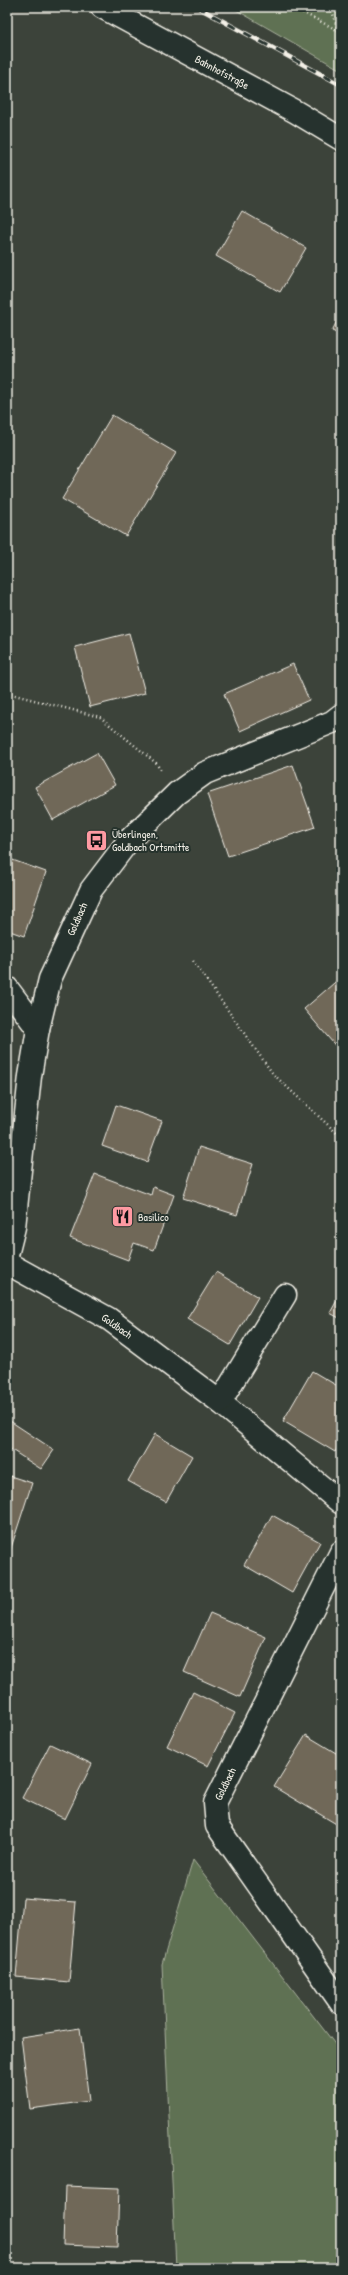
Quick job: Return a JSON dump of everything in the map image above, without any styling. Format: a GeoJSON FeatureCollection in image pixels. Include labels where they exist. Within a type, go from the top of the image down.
{"type":"FeatureCollection","features":[{"type":"Feature","properties":{"kind":"street","name":"Bahnhofstraße"},"geometry":{"type":"LineString","coordinates":[[102,7],[296,112],[341,139]]}},
{"type":"Feature","properties":{"kind":"street","name":"Goldbach"},"geometry":{"type":"LineString","coordinates":[[7,1255],[14,1227],[30,1076],[38,1029],[50,979],[91,890],[129,840],[178,793],[205,773],[332,722],[341,715]]}},
{"type":"Feature","properties":{"kind":"street"},"geometry":{"type":"LineString","coordinates":[[7,988],[38,1029]]}},
{"type":"Feature","properties":{"kind":"street","name":"Goldbach"},"geometry":{"type":"LineString","coordinates":[[7,1263],[108,1319],[220,1402],[341,1503]]}},
{"type":"Feature","properties":{"kind":"street"},"geometry":{"type":"LineString","coordinates":[[220,1402],[285,1295]]}},
{"type":"Feature","properties":{"kind":"street","name":"Goldbach"},"geometry":{"type":"LineString","coordinates":[[341,1552],[215,1803],[217,1826],[341,2002]]}},
{"type":"Feature","properties":{"kind":"path"},"geometry":{"type":"LineString","coordinates":[[292,7],[340,32]]}},
{"type":"Feature","properties":{"kind":"path"},"geometry":{"type":"LineString","coordinates":[[331,7],[340,32]]}},
{"type":"Feature","properties":{"kind":"path"},"geometry":{"type":"LineString","coordinates":[[7,693],[100,717],[156,763],[178,793]]}},
{"type":"Feature","properties":{"kind":"path"},"geometry":{"type":"LineString","coordinates":[[193,961],[273,1074],[341,1137]]}},
{"type":"Feature","properties":{"kind":"green space"},"geometry":{"type":"Polygon","coordinates":[[[231,7],[341,7],[341,70],[231,7]]]}},
{"type":"Feature","properties":{"kind":"green space"},"geometry":{"type":"Polygon","coordinates":[[[193,1860],[341,2052],[341,2268],[176,2268],[162,1964],[193,1860]]]}},
{"type":"Feature","properties":{"kind":"building"},"geometry":{"type":"Polygon","coordinates":[[[242,211],[306,248],[280,292],[216,256],[242,211]]]}},
{"type":"Feature","properties":{"kind":"building"},"geometry":{"type":"Polygon","coordinates":[[[341,313],[341,335],[332,331],[341,313]]]}},
{"type":"Feature","properties":{"kind":"building"},"geometry":{"type":"Polygon","coordinates":[[[112,415],[176,453],[126,536],[62,499],[112,415]]]}},
{"type":"Feature","properties":{"kind":"building"},"geometry":{"type":"Polygon","coordinates":[[[129,633],[145,693],[90,707],[75,647],[129,633]]]}},
{"type":"Feature","properties":{"kind":"building"},"geometry":{"type":"Polygon","coordinates":[[[293,664],[309,700],[240,731],[224,694],[293,664]]]}},
{"type":"Feature","properties":{"kind":"building"},"geometry":{"type":"Polygon","coordinates":[[[97,753],[115,785],[53,820],[35,787],[97,753]]]}},
{"type":"Feature","properties":{"kind":"building"},"geometry":{"type":"Polygon","coordinates":[[[293,765],[315,827],[228,856],[207,794],[293,765]]]}},
{"type":"Feature","properties":{"kind":"building"},"geometry":{"type":"Polygon","coordinates":[[[7,858],[46,872],[24,936],[7,930],[7,858]]]}},
{"type":"Feature","properties":{"kind":"building"},"geometry":{"type":"Polygon","coordinates":[[[341,977],[341,1048],[339,1050],[304,1009],[341,977]]]}},
{"type":"Feature","properties":{"kind":"building"},"geometry":{"type":"Polygon","coordinates":[[[116,1105],[162,1121],[147,1162],[102,1146],[116,1105]]]}},
{"type":"Feature","properties":{"kind":"building"},"geometry":{"type":"Polygon","coordinates":[[[199,1147],[253,1164],[237,1215],[183,1198],[199,1147]]]}},
{"type":"Feature","properties":{"kind":"building","name":"Basilico"},"geometry":{"type":"Polygon","coordinates":[[[95,1174],[151,1195],[153,1187],[174,1195],[154,1250],[134,1243],[128,1260],[70,1238],[95,1174]]]}},
{"type":"Feature","properties":{"kind":"building"},"geometry":{"type":"Polygon","coordinates":[[[216,1272],[258,1297],[230,1345],[187,1319],[216,1272]]]}},
{"type":"Feature","properties":{"kind":"building"},"geometry":{"type":"Polygon","coordinates":[[[341,1293],[341,1319],[330,1313],[341,1293]]]}},
{"type":"Feature","properties":{"kind":"building"},"geometry":{"type":"Polygon","coordinates":[[[312,1371],[341,1388],[341,1442],[335,1452],[283,1421],[312,1371]]]}},
{"type":"Feature","properties":{"kind":"building"},"geometry":{"type":"Polygon","coordinates":[[[7,1419],[54,1450],[41,1469],[7,1447],[7,1419]]]}},
{"type":"Feature","properties":{"kind":"building"},"geometry":{"type":"Polygon","coordinates":[[[155,1434],[192,1456],[166,1502],[128,1481],[155,1434]]]}},
{"type":"Feature","properties":{"kind":"building"},"geometry":{"type":"Polygon","coordinates":[[[7,1475],[32,1483],[9,1554],[7,1553],[7,1475]]]}},
{"type":"Feature","properties":{"kind":"building"},"geometry":{"type":"Polygon","coordinates":[[[272,1515],[320,1542],[292,1593],[244,1565],[272,1515]]]}},
{"type":"Feature","properties":{"kind":"building"},"geometry":{"type":"Polygon","coordinates":[[[210,1613],[266,1637],[240,1697],[184,1672],[210,1613]]]}},
{"type":"Feature","properties":{"kind":"building"},"geometry":{"type":"Polygon","coordinates":[[[193,1692],[235,1713],[208,1766],[167,1746],[193,1692]]]}},
{"type":"Feature","properties":{"kind":"building"},"geometry":{"type":"Polygon","coordinates":[[[306,1735],[341,1756],[341,1820],[338,1825],[274,1787],[306,1735]]]}},
{"type":"Feature","properties":{"kind":"building"},"geometry":{"type":"Polygon","coordinates":[[[50,1744],[92,1764],[65,1819],[22,1798],[50,1744]]]}},
{"type":"Feature","properties":{"kind":"building"},"geometry":{"type":"Polygon","coordinates":[[[23,1898],[76,1902],[69,1982],[16,1977],[23,1898]]]}},
{"type":"Feature","properties":{"kind":"building"},"geometry":{"type":"Polygon","coordinates":[[[80,2028],[89,2101],[30,2109],[21,2037],[80,2028]]]}},
{"type":"Feature","properties":{"kind":"building"},"geometry":{"type":"Polygon","coordinates":[[[65,2186],[119,2188],[117,2247],[63,2245],[65,2186]]]}},
{"type":"Feature","properties":{"kind":"railway"},"geometry":{"type":"LineString","coordinates":[[197,7],[341,85]]}},
{"type":"Feature","properties":{"kind":"place","name":"Überlingen, Goldbach Ortsmitte"},"geometry":{"type":"Point","coordinates":[97,840]}},
{"type":"Feature","properties":{"kind":"place","name":"Basilico"},"geometry":{"type":"Point","coordinates":[122,1217]}}]}
